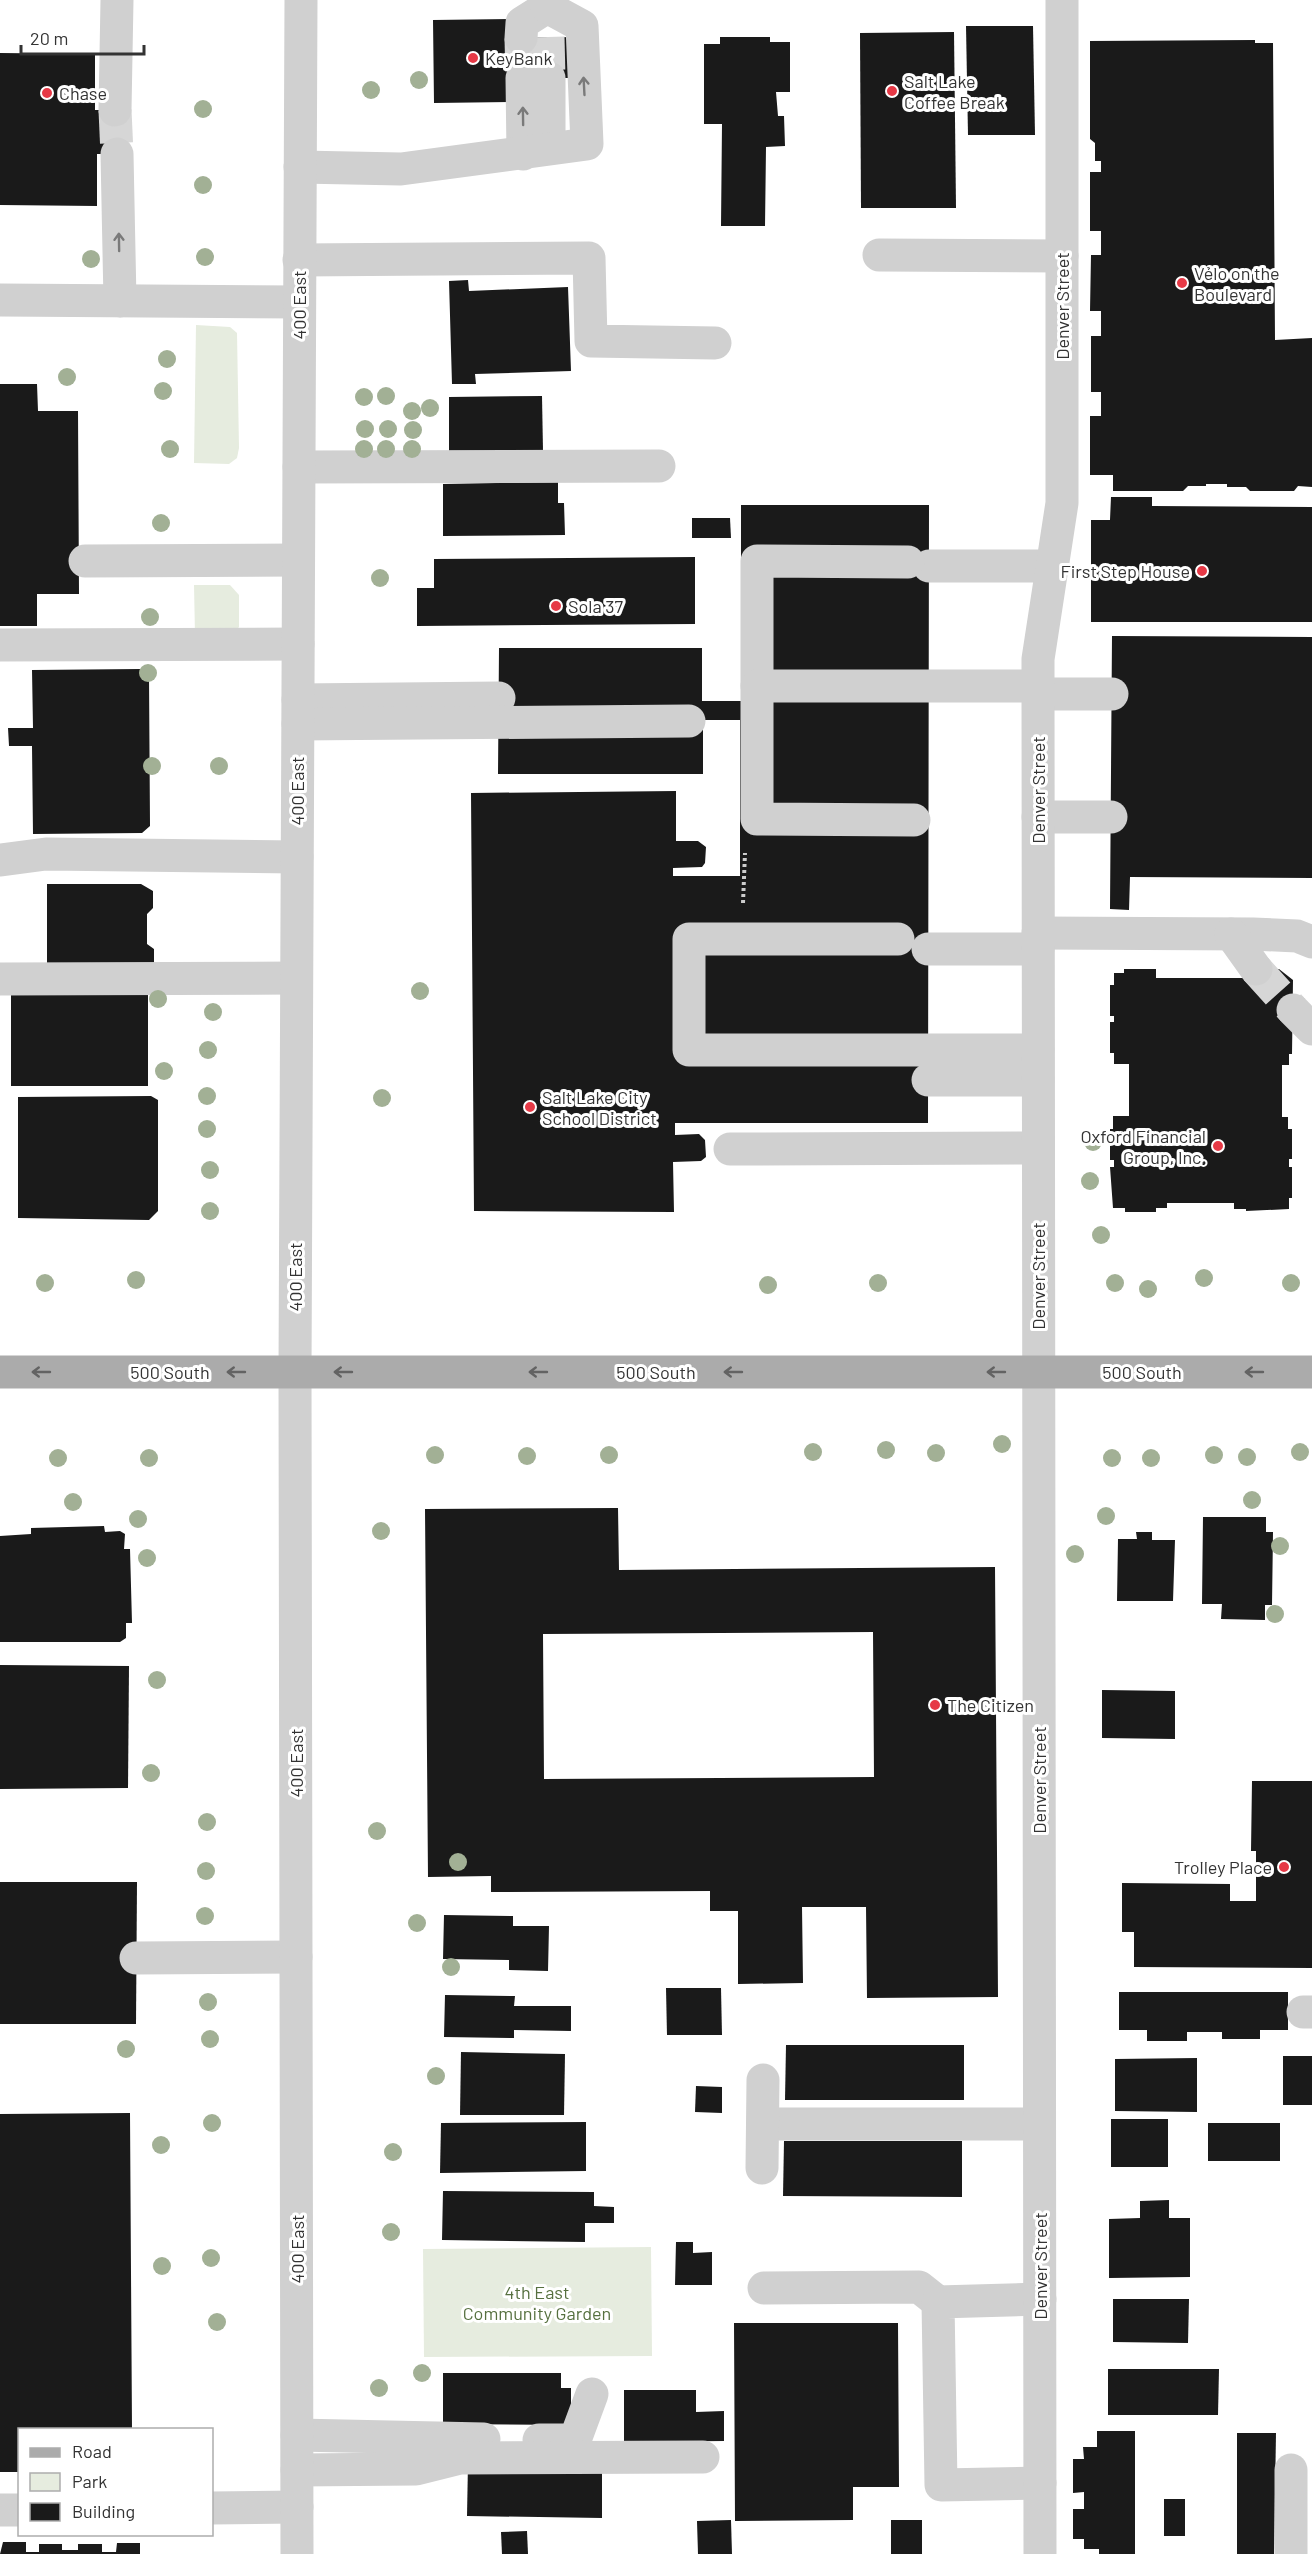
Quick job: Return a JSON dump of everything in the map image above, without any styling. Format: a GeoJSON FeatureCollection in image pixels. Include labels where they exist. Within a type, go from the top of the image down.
{"type":"FeatureCollection","features":[{"type":"Feature","properties":{"kind":"main road","name":"500 South"},"geometry":{"type":"LineString","coordinates":[[0,1372],[1312,1372]]}},
{"type":"Feature","properties":{"kind":"street"},"geometry":{"type":"LineString","coordinates":[[115,110],[117,0]]}},
{"type":"Feature","properties":{"kind":"street","name":"400 East"},"geometry":{"type":"LineString","coordinates":[[297,2554],[295,1372],[301,0]]}},
{"type":"Feature","properties":{"kind":"street","name":"Denver Street"},"geometry":{"type":"LineString","coordinates":[[1040,2554],[1038,659],[1062,503],[1062,0]]}},
{"type":"Feature","properties":{"kind":"street"},"geometry":{"type":"LineString","coordinates":[[300,167],[400,169],[587,144],[582,26],[541,21]]}},
{"type":"Feature","properties":{"kind":"street"},"geometry":{"type":"LineString","coordinates":[[536,78],[536,151]]}},
{"type":"Feature","properties":{"kind":"street"},"geometry":{"type":"LineString","coordinates":[[117,154],[120,301]]}},
{"type":"Feature","properties":{"kind":"street"},"geometry":{"type":"LineString","coordinates":[[879,255],[1062,256]]}},
{"type":"Feature","properties":{"kind":"street"},"geometry":{"type":"LineString","coordinates":[[299,260],[589,258],[591,340],[715,343]]}},
{"type":"Feature","properties":{"kind":"street"},"geometry":{"type":"LineString","coordinates":[[0,300],[299,302]]}},
{"type":"Feature","properties":{"kind":"street"},"geometry":{"type":"LineString","coordinates":[[298,467],[658,466]]}},
{"type":"Feature","properties":{"kind":"street"},"geometry":{"type":"LineString","coordinates":[[85,561],[298,560]]}},
{"type":"Feature","properties":{"kind":"street"},"geometry":{"type":"LineString","coordinates":[[914,820],[757,819],[757,561],[1053,566]]}},
{"type":"Feature","properties":{"kind":"street"},"geometry":{"type":"LineString","coordinates":[[0,645],[298,644]]}},
{"type":"Feature","properties":{"kind":"street"},"geometry":{"type":"LineString","coordinates":[[757,686],[1038,690],[1112,694]]}},
{"type":"Feature","properties":{"kind":"street"},"geometry":{"type":"LineString","coordinates":[[298,712],[499,698]]}},
{"type":"Feature","properties":{"kind":"street"},"geometry":{"type":"LineString","coordinates":[[298,712],[689,721]]}},
{"type":"Feature","properties":{"kind":"street"},"geometry":{"type":"LineString","coordinates":[[1038,817],[1111,817]]}},
{"type":"Feature","properties":{"kind":"street"},"geometry":{"type":"LineString","coordinates":[[2,860],[46,854],[297,857]]}},
{"type":"Feature","properties":{"kind":"street"},"geometry":{"type":"LineString","coordinates":[[1242,934],[1256,969]]}},
{"type":"Feature","properties":{"kind":"street"},"geometry":{"type":"LineString","coordinates":[[1038,1065],[689,1050],[689,939],[913,944],[1242,934],[1297,936],[1312,942]]}},
{"type":"Feature","properties":{"kind":"street"},"geometry":{"type":"LineString","coordinates":[[0,979],[296,978]]}},
{"type":"Feature","properties":{"kind":"street"},"geometry":{"type":"LineString","coordinates":[[928,1080],[1038,1065]]}},
{"type":"Feature","properties":{"kind":"street"},"geometry":{"type":"LineString","coordinates":[[730,1149],[1038,1148]]}},
{"type":"Feature","properties":{"kind":"street"},"geometry":{"type":"LineString","coordinates":[[136,1958],[296,1957]]}},
{"type":"Feature","properties":{"kind":"street"},"geometry":{"type":"LineString","coordinates":[[762,2168],[763,2080]]}},
{"type":"Feature","properties":{"kind":"street"},"geometry":{"type":"LineString","coordinates":[[763,2124],[1039,2124]]}},
{"type":"Feature","properties":{"kind":"street"},"geometry":{"type":"LineString","coordinates":[[764,2288],[919,2287],[938,2302],[1040,2299]]}},
{"type":"Feature","properties":{"kind":"street"},"geometry":{"type":"LineString","coordinates":[[938,2302],[940,2485],[1040,2483]]}},
{"type":"Feature","properties":{"kind":"street"},"geometry":{"type":"LineString","coordinates":[[297,2435],[575,2440],[592,2394]]}},
{"type":"Feature","properties":{"kind":"street"},"geometry":{"type":"LineString","coordinates":[[297,2470],[416,2469],[460,2458],[703,2457]]}},
{"type":"Feature","properties":{"kind":"street"},"geometry":{"type":"LineString","coordinates":[[1291,2470],[1291,2554]]}},
{"type":"Feature","properties":{"kind":"street"},"geometry":{"type":"LineString","coordinates":[[213,2508],[297,2507]]}},
{"type":"Feature","properties":{"kind":"street"},"geometry":{"type":"LineString","coordinates":[[0,2510],[18,2510]]}},
{"type":"Feature","properties":{"kind":"path"},"geometry":{"type":"LineString","coordinates":[[743,939],[746,843],[757,819]]}},
{"type":"Feature","properties":{"kind":"green space"},"geometry":{"type":"Polygon","coordinates":[[[196,325],[230,327],[237,333],[239,448],[237,458],[229,464],[194,463],[196,325]]]}},
{"type":"Feature","properties":{"kind":"green space"},"geometry":{"type":"Polygon","coordinates":[[[194,585],[230,585],[239,595],[239,627],[232,635],[195,635],[194,585]]]}},
{"type":"Feature","properties":{"kind":"green space","name":"4th East Community Garden"},"geometry":{"type":"Polygon","coordinates":[[[651,2247],[652,2356],[424,2357],[423,2249],[651,2247]]]}},
{"type":"Feature","properties":{"kind":"building","name":"KeyBank"},"geometry":{"type":"Polygon","coordinates":[[[512,19],[512,38],[574,37],[574,78],[512,78],[513,102],[434,103],[433,20],[512,19]]]}},
{"type":"Feature","properties":{"kind":"building"},"geometry":{"type":"Polygon","coordinates":[[[966,26],[1033,26],[1035,135],[968,135],[966,26]]]}},
{"type":"Feature","properties":{"kind":"building"},"geometry":{"type":"Polygon","coordinates":[[[954,32],[956,208],[861,208],[860,33],[954,32]]]}},
{"type":"Feature","properties":{"kind":"building"},"geometry":{"type":"Polygon","coordinates":[[[720,37],[770,37],[770,42],[790,42],[790,92],[776,92],[778,116],[784,116],[785,146],[766,147],[765,226],[721,226],[722,124],[704,124],[704,44],[720,44],[720,37]]]}},
{"type":"Feature","properties":{"kind":"building","name":"Vélo on the Boulevard"},"geometry":{"type":"Polygon","coordinates":[[[1255,40],[1255,43],[1273,43],[1275,340],[1312,338],[1312,487],[1298,486],[1294,491],[1250,491],[1246,487],[1206,484],[1206,486],[1188,486],[1183,491],[1113,491],[1113,475],[1090,475],[1090,416],[1101,416],[1101,392],[1091,392],[1091,336],[1101,336],[1101,311],[1090,311],[1091,255],[1101,255],[1101,231],[1090,231],[1090,172],[1101,172],[1101,161],[1095,161],[1095,143],[1090,139],[1090,41],[1255,40]]]}},
{"type":"Feature","properties":{"kind":"building"},"geometry":{"type":"Polygon","coordinates":[[[0,53],[95,54],[95,110],[123,110],[123,154],[97,154],[97,206],[0,205],[0,53]]]}},
{"type":"Feature","properties":{"kind":"building"},"geometry":{"type":"Polygon","coordinates":[[[468,280],[469,291],[568,287],[571,371],[475,374],[476,384],[452,384],[449,281],[468,280]]]}},
{"type":"Feature","properties":{"kind":"building"},"geometry":{"type":"Polygon","coordinates":[[[0,384],[37,384],[38,411],[78,411],[79,594],[37,594],[37,626],[0,626],[0,384]]]}},
{"type":"Feature","properties":{"kind":"building"},"geometry":{"type":"Polygon","coordinates":[[[542,396],[543,451],[449,452],[449,397],[542,396]]]}},
{"type":"Feature","properties":{"kind":"building"},"geometry":{"type":"Polygon","coordinates":[[[558,482],[558,503],[564,503],[565,535],[443,536],[443,484],[558,482]]]}},
{"type":"Feature","properties":{"kind":"building","name":"First Step House"},"geometry":{"type":"Polygon","coordinates":[[[1111,497],[1152,497],[1152,506],[1312,507],[1312,622],[1091,622],[1091,520],[1110,520],[1111,497]]]}},
{"type":"Feature","properties":{"kind":"building"},"geometry":{"type":"Polygon","coordinates":[[[741,505],[929,505],[928,1123],[675,1123],[675,1135],[699,1134],[705,1140],[706,1157],[701,1161],[673,1162],[674,1212],[474,1211],[471,793],[676,791],[676,841],[698,841],[706,847],[705,863],[702,867],[673,868],[673,876],[740,876],[740,720],[703,720],[703,774],[498,774],[499,648],[702,648],[702,701],[741,701],[741,505]]]}},
{"type":"Feature","properties":{"kind":"building"},"geometry":{"type":"Polygon","coordinates":[[[692,518],[730,518],[731,538],[692,538],[692,518]]]}},
{"type":"Feature","properties":{"kind":"building","name":"Sola 37"},"geometry":{"type":"Polygon","coordinates":[[[695,557],[695,624],[417,626],[417,588],[434,588],[434,559],[695,557]]]}},
{"type":"Feature","properties":{"kind":"building"},"geometry":{"type":"Polygon","coordinates":[[[1112,636],[1312,637],[1312,878],[1130,877],[1129,910],[1110,909],[1112,636]]]}},
{"type":"Feature","properties":{"kind":"building"},"geometry":{"type":"Polygon","coordinates":[[[140,669],[149,675],[150,826],[142,833],[33,834],[32,746],[9,746],[8,728],[33,728],[32,670],[140,669]]]}},
{"type":"Feature","properties":{"kind":"building"},"geometry":{"type":"Polygon","coordinates":[[[47,884],[141,884],[153,891],[153,908],[147,914],[147,944],[154,949],[154,965],[47,973],[47,884]]]}},
{"type":"Feature","properties":{"kind":"building"},"geometry":{"type":"Polygon","coordinates":[[[1124,969],[1156,969],[1156,978],[1242,978],[1242,969],[1279,969],[1293,980],[1292,1054],[1289,1054],[1289,1065],[1282,1065],[1282,1117],[1288,1117],[1288,1129],[1292,1129],[1292,1159],[1289,1159],[1289,1167],[1292,1167],[1292,1198],[1289,1198],[1289,1209],[1246,1211],[1246,1209],[1234,1209],[1234,1203],[1167,1203],[1167,1208],[1156,1208],[1156,1212],[1125,1212],[1125,1208],[1113,1208],[1110,1167],[1114,1167],[1114,1160],[1110,1160],[1110,1129],[1113,1129],[1113,1116],[1129,1116],[1129,1064],[1114,1064],[1114,1053],[1110,1053],[1110,1022],[1114,1022],[1114,1016],[1110,1016],[1110,985],[1114,985],[1114,973],[1124,973],[1124,969]]]}},
{"type":"Feature","properties":{"kind":"building"},"geometry":{"type":"Polygon","coordinates":[[[11,993],[148,994],[148,1086],[11,1086],[11,993]]]}},
{"type":"Feature","properties":{"kind":"building"},"geometry":{"type":"Polygon","coordinates":[[[151,1096],[158,1100],[158,1211],[149,1220],[18,1218],[18,1097],[151,1096]]]}},
{"type":"Feature","properties":{"kind":"building","name":"The Citizen"},"geometry":{"type":"Polygon","coordinates":[[[618,1508],[619,1570],[995,1567],[998,1997],[867,1998],[866,1907],[802,1907],[803,1983],[738,1984],[738,1911],[710,1911],[710,1891],[491,1892],[491,1876],[428,1877],[425,1509],[618,1508]],[[873,1632],[543,1634],[544,1779],[874,1777],[873,1632]]]}},
{"type":"Feature","properties":{"kind":"building"},"geometry":{"type":"Polygon","coordinates":[[[1203,1517],[1266,1517],[1266,1532],[1273,1532],[1272,1605],[1265,1605],[1265,1620],[1221,1619],[1222,1604],[1202,1604],[1203,1517]]]}},
{"type":"Feature","properties":{"kind":"building"},"geometry":{"type":"Polygon","coordinates":[[[104,1526],[105,1532],[120,1531],[125,1534],[124,1549],[130,1549],[132,1623],[126,1623],[126,1638],[120,1642],[0,1642],[0,1536],[31,1534],[31,1528],[104,1526]]]}},
{"type":"Feature","properties":{"kind":"building"},"geometry":{"type":"Polygon","coordinates":[[[1136,1532],[1152,1532],[1152,1540],[1175,1540],[1173,1601],[1117,1601],[1118,1539],[1137,1539],[1136,1532]]]}},
{"type":"Feature","properties":{"kind":"building"},"geometry":{"type":"Polygon","coordinates":[[[0,1665],[129,1666],[128,1788],[0,1789],[0,1665]]]}},
{"type":"Feature","properties":{"kind":"building"},"geometry":{"type":"Polygon","coordinates":[[[1102,1690],[1175,1691],[1175,1739],[1102,1738],[1102,1690]]]}},
{"type":"Feature","properties":{"kind":"building","name":"Trolley Place"},"geometry":{"type":"Polygon","coordinates":[[[1252,1781],[1312,1781],[1312,1968],[1134,1967],[1134,1932],[1122,1932],[1122,1883],[1230,1884],[1230,1901],[1256,1901],[1256,1851],[1251,1851],[1252,1781]]]}},
{"type":"Feature","properties":{"kind":"building"},"geometry":{"type":"Polygon","coordinates":[[[0,1882],[137,1882],[136,2024],[0,2024],[0,1882]]]}},
{"type":"Feature","properties":{"kind":"building"},"geometry":{"type":"Polygon","coordinates":[[[444,1915],[513,1916],[513,1926],[549,1926],[548,1971],[509,1970],[509,1960],[443,1959],[444,1915]]]}},
{"type":"Feature","properties":{"kind":"building"},"geometry":{"type":"Polygon","coordinates":[[[666,1988],[721,1988],[722,2035],[667,2035],[666,1988]]]}},
{"type":"Feature","properties":{"kind":"building"},"geometry":{"type":"Polygon","coordinates":[[[1119,1992],[1288,1992],[1288,2030],[1260,2030],[1260,2039],[1222,2039],[1222,2032],[1187,2032],[1187,2041],[1147,2041],[1147,2030],[1119,2030],[1119,1992]]]}},
{"type":"Feature","properties":{"kind":"building"},"geometry":{"type":"Polygon","coordinates":[[[445,1995],[515,1996],[514,2006],[571,2006],[571,2031],[514,2030],[514,2038],[444,2037],[445,1995]]]}},
{"type":"Feature","properties":{"kind":"building"},"geometry":{"type":"Polygon","coordinates":[[[786,2045],[964,2045],[964,2100],[785,2100],[786,2045]]]}},
{"type":"Feature","properties":{"kind":"building"},"geometry":{"type":"Polygon","coordinates":[[[461,2052],[565,2054],[564,2115],[460,2115],[461,2052]]]}},
{"type":"Feature","properties":{"kind":"building"},"geometry":{"type":"Polygon","coordinates":[[[1283,2056],[1312,2056],[1312,2105],[1283,2105],[1283,2056]]]}},
{"type":"Feature","properties":{"kind":"building"},"geometry":{"type":"Polygon","coordinates":[[[1197,2058],[1197,2112],[1115,2111],[1115,2059],[1197,2058]]]}},
{"type":"Feature","properties":{"kind":"building"},"geometry":{"type":"Polygon","coordinates":[[[696,2086],[722,2087],[722,2113],[695,2112],[696,2086]]]}},
{"type":"Feature","properties":{"kind":"building"},"geometry":{"type":"Polygon","coordinates":[[[130,2113],[132,2428],[18,2428],[18,2472],[0,2472],[0,2114],[130,2113]]]}},
{"type":"Feature","properties":{"kind":"building"},"geometry":{"type":"Polygon","coordinates":[[[1111,2119],[1168,2119],[1168,2167],[1111,2167],[1111,2119]]]}},
{"type":"Feature","properties":{"kind":"building"},"geometry":{"type":"Polygon","coordinates":[[[586,2122],[586,2171],[440,2173],[441,2123],[586,2122]]]}},
{"type":"Feature","properties":{"kind":"building"},"geometry":{"type":"Polygon","coordinates":[[[1208,2123],[1280,2123],[1280,2161],[1208,2161],[1208,2123]]]}},
{"type":"Feature","properties":{"kind":"building"},"geometry":{"type":"Polygon","coordinates":[[[784,2141],[962,2141],[962,2197],[783,2196],[784,2141]]]}},
{"type":"Feature","properties":{"kind":"building"},"geometry":{"type":"Polygon","coordinates":[[[443,2191],[594,2192],[594,2206],[614,2207],[614,2223],[585,2223],[585,2242],[442,2240],[443,2191]]]}},
{"type":"Feature","properties":{"kind":"building"},"geometry":{"type":"Polygon","coordinates":[[[1169,2200],[1169,2218],[1190,2218],[1190,2277],[1109,2278],[1109,2219],[1140,2218],[1140,2201],[1169,2200]]]}},
{"type":"Feature","properties":{"kind":"building"},"geometry":{"type":"Polygon","coordinates":[[[676,2242],[693,2242],[693,2253],[712,2252],[712,2285],[675,2285],[676,2242]]]}},
{"type":"Feature","properties":{"kind":"building"},"geometry":{"type":"Polygon","coordinates":[[[1113,2299],[1189,2299],[1188,2343],[1113,2342],[1113,2299]]]}},
{"type":"Feature","properties":{"kind":"building"},"geometry":{"type":"Polygon","coordinates":[[[734,2323],[898,2323],[899,2487],[853,2487],[853,2520],[735,2521],[734,2323]]]}},
{"type":"Feature","properties":{"kind":"building"},"geometry":{"type":"Polygon","coordinates":[[[1108,2369],[1219,2369],[1218,2415],[1108,2415],[1108,2369]]]}},
{"type":"Feature","properties":{"kind":"building"},"geometry":{"type":"Polygon","coordinates":[[[443,2373],[561,2373],[561,2388],[571,2388],[571,2425],[443,2424],[443,2373]]]}},
{"type":"Feature","properties":{"kind":"building"},"geometry":{"type":"Polygon","coordinates":[[[624,2390],[696,2390],[696,2412],[724,2411],[724,2441],[624,2442],[624,2390]]]}},
{"type":"Feature","properties":{"kind":"building"},"geometry":{"type":"Polygon","coordinates":[[[1097,2431],[1135,2431],[1135,2554],[1099,2554],[1099,2549],[1084,2549],[1084,2539],[1073,2539],[1073,2509],[1084,2509],[1084,2492],[1073,2493],[1073,2459],[1084,2459],[1083,2447],[1097,2447],[1097,2431]]]}},
{"type":"Feature","properties":{"kind":"building"},"geometry":{"type":"Polygon","coordinates":[[[1237,2433],[1276,2433],[1274,2554],[1237,2554],[1237,2433]]]}},
{"type":"Feature","properties":{"kind":"building"},"geometry":{"type":"Polygon","coordinates":[[[602,2462],[602,2518],[467,2516],[468,2463],[602,2462]]]}},
{"type":"Feature","properties":{"kind":"building"},"geometry":{"type":"Polygon","coordinates":[[[1164,2499],[1185,2499],[1185,2536],[1164,2536],[1164,2499]]]}},
{"type":"Feature","properties":{"kind":"building"},"geometry":{"type":"Polygon","coordinates":[[[731,2520],[732,2554],[698,2554],[697,2521],[731,2520]]]}},
{"type":"Feature","properties":{"kind":"building"},"geometry":{"type":"Polygon","coordinates":[[[891,2520],[922,2520],[922,2554],[891,2554],[891,2520]]]}},
{"type":"Feature","properties":{"kind":"building"},"geometry":{"type":"Polygon","coordinates":[[[527,2531],[528,2554],[502,2554],[501,2532],[527,2531]]]}},
{"type":"Feature","properties":{"kind":"building"},"geometry":{"type":"Polygon","coordinates":[[[3,2542],[26,2542],[26,2552],[39,2552],[39,2544],[62,2544],[62,2550],[78,2550],[78,2544],[102,2544],[102,2552],[116,2552],[117,2543],[140,2543],[140,2554],[0,2554],[3,2542]]]}},
{"type":"Feature","properties":{"kind":"tunnel"},"geometry":{"type":"LineString","coordinates":[[548,37],[549,78]]}},
{"type":"Feature","properties":{"kind":"tunnel"},"geometry":{"type":"LineString","coordinates":[[521,38],[522,78]]}},
{"type":"Feature","properties":{"kind":"tunnel"},"geometry":{"type":"LineString","coordinates":[[115,110],[117,154]]}},
{"type":"Feature","properties":{"kind":"tunnel"},"geometry":{"type":"LineString","coordinates":[[1256,969],[1293,1010]]}},
{"type":"Feature","properties":{"kind":"place","name":"KeyBank"},"geometry":{"type":"Point","coordinates":[473,58]}},
{"type":"Feature","properties":{"kind":"place","name":"Salt Lake Coffee Break"},"geometry":{"type":"Point","coordinates":[892,91]}},
{"type":"Feature","properties":{"kind":"place","name":"Chase"},"geometry":{"type":"Point","coordinates":[47,93]}},
{"type":"Feature","properties":{"kind":"place","name":"Vélo on the Boulevard"},"geometry":{"type":"Point","coordinates":[1182,283]}},
{"type":"Feature","properties":{"kind":"place","name":"First Step House"},"geometry":{"type":"Point","coordinates":[1202,571]}},
{"type":"Feature","properties":{"kind":"place","name":"Sola 37"},"geometry":{"type":"Point","coordinates":[556,606]}},
{"type":"Feature","properties":{"kind":"place","name":"Salt Lake City School District"},"geometry":{"type":"Point","coordinates":[530,1107]}},
{"type":"Feature","properties":{"kind":"place","name":"Oxford Financial Group, Inc."},"geometry":{"type":"Point","coordinates":[1218,1146]}},
{"type":"Feature","properties":{"kind":"place","name":"The Citizen"},"geometry":{"type":"Point","coordinates":[935,1705]}},
{"type":"Feature","properties":{"kind":"place","name":"Trolley Place"},"geometry":{"type":"Point","coordinates":[1284,1867]}}]}
